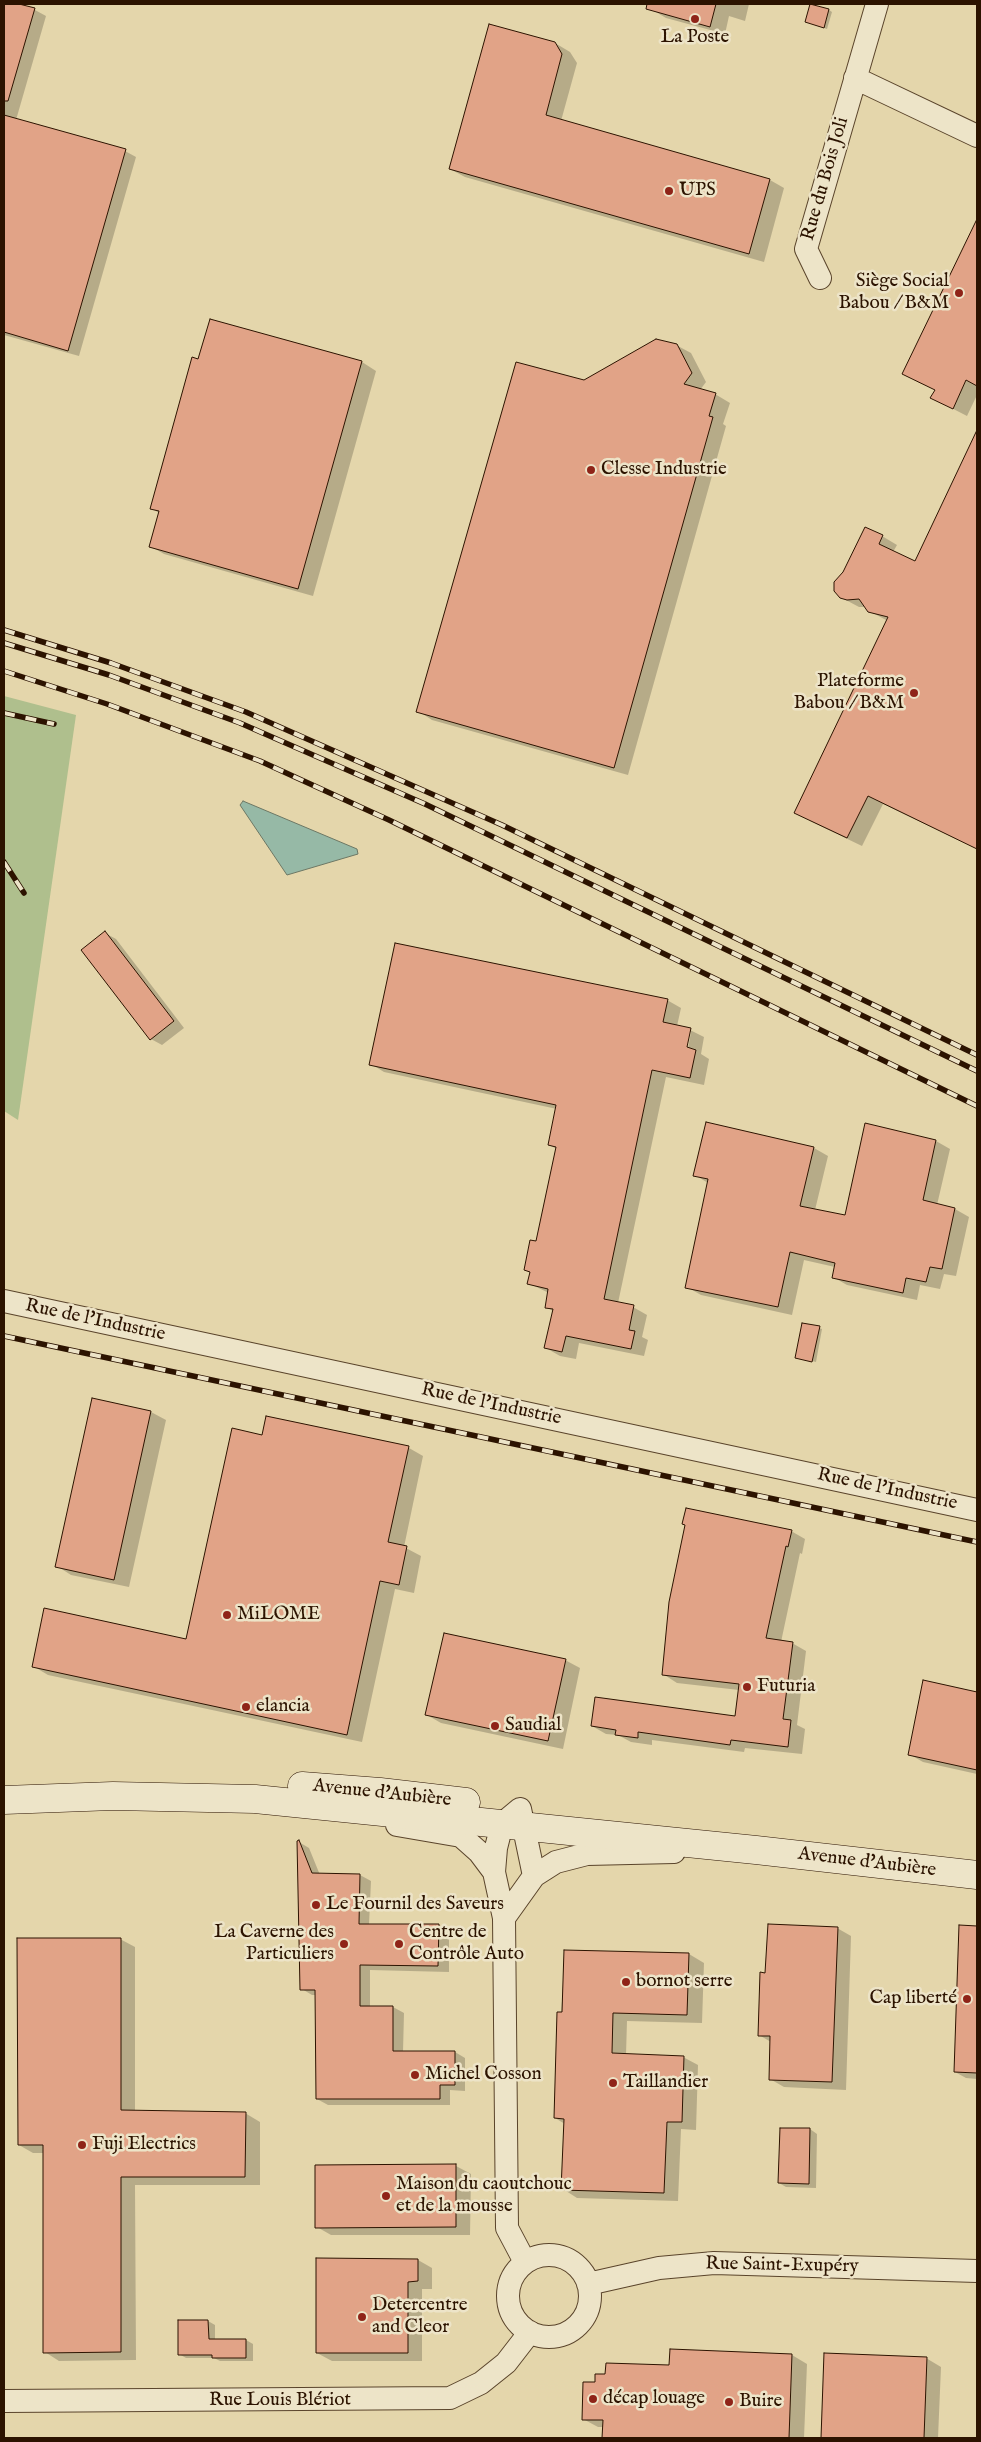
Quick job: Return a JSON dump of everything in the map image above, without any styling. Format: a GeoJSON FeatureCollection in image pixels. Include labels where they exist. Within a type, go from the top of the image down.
{"type":"FeatureCollection","features":[{"type":"Feature","properties":{"kind":"main road","name":"Avenue d'Aubière"},"geometry":{"type":"LineString","coordinates":[[4,1784],[102,1778],[257,1783],[380,1792],[516,1820]]}},
{"type":"Feature","properties":{"kind":"main road","name":"Avenue d'Aubière"},"geometry":{"type":"LineString","coordinates":[[4,1800],[113,1796],[255,1799],[516,1820],[977,1876]]}},
{"type":"Feature","properties":{"kind":"street","name":"Rue du Bois Joli"},"geometry":{"type":"LineString","coordinates":[[820,278],[806,249],[877,4]]}},
{"type":"Feature","properties":{"kind":"street"},"geometry":{"type":"LineString","coordinates":[[855,78],[977,136]]}},
{"type":"Feature","properties":{"kind":"street","name":"Rue de l'Industrie"},"geometry":{"type":"LineString","coordinates":[[4,1301],[977,1510]]}},
{"type":"Feature","properties":{"kind":"street","name":"Avenue d'Aubière"},"geometry":{"type":"LineString","coordinates":[[255,1799],[461,1836],[479,1852],[494,1872],[504,1918]]}},
{"type":"Feature","properties":{"kind":"street"},"geometry":{"type":"LineString","coordinates":[[494,1872],[496,1848],[516,1820]]}},
{"type":"Feature","properties":{"kind":"street"},"geometry":{"type":"LineString","coordinates":[[516,1820],[534,1876]]}},
{"type":"Feature","properties":{"kind":"street","name":"Avenue d'Aubière"},"geometry":{"type":"LineString","coordinates":[[504,1918],[534,1876],[556,1862],[587,1854],[756,1850]]}},
{"type":"Feature","properties":{"kind":"street"},"geometry":{"type":"LineString","coordinates":[[504,1918],[507,2228],[525,2262]]}},
{"type":"Feature","properties":{"kind":"street"},"geometry":{"type":"LineString","coordinates":[[550,2254],[562,2256],[574,2263],[583,2272],[588,2284],[590,2298],[587,2311],[580,2323],[569,2331],[556,2336],[543,2336],[530,2332],[519,2324],[511,2312],[508,2298],[509,2284],[515,2272],[525,2262],[537,2256],[550,2254]]}},
{"type":"Feature","properties":{"kind":"street","name":"Rue Saint-Exupéry"},"geometry":{"type":"LineString","coordinates":[[588,2284],[660,2268],[714,2263],[977,2272]]}},
{"type":"Feature","properties":{"kind":"street","name":"Rue Louis Blériot"},"geometry":{"type":"LineString","coordinates":[[4,2401],[410,2400],[450,2398],[482,2384],[506,2363],[530,2332]]}},
{"type":"Feature","properties":{"kind":"shaded area"},"geometry":{"type":"Polygon","coordinates":[[[4,696],[76,715],[18,1120],[4,1111],[4,696]]]}},
{"type":"Feature","properties":{"kind":"shaded area"},"geometry":{"type":"Polygon","coordinates":[[[243,801],[357,849],[358,854],[287,875],[240,805],[243,801]]]}},
{"type":"Feature","properties":{"kind":"building"},"geometry":{"type":"Polygon","coordinates":[[[4,4],[19,4],[35,8],[8,101],[4,101],[4,4]]]}},
{"type":"Feature","properties":{"kind":"building","name":"La Poste"},"geometry":{"type":"Polygon","coordinates":[[[647,4],[716,4],[710,27],[646,9],[647,4]]]}},
{"type":"Feature","properties":{"kind":"building"},"geometry":{"type":"Polygon","coordinates":[[[810,4],[829,9],[824,28],[805,22],[810,4]]]}},
{"type":"Feature","properties":{"kind":"building"},"geometry":{"type":"Polygon","coordinates":[[[489,24],[555,42],[562,54],[546,115],[770,179],[749,254],[449,169],[489,24]]]}},
{"type":"Feature","properties":{"kind":"building"},"geometry":{"type":"Polygon","coordinates":[[[4,115],[126,149],[68,351],[4,332],[4,115]]]}},
{"type":"Feature","properties":{"kind":"building","name":"Siège Social Babou / B&M"},"geometry":{"type":"Polygon","coordinates":[[[977,219],[977,386],[966,380],[953,409],[930,398],[935,390],[902,374],[977,219]]]}},
{"type":"Feature","properties":{"kind":"building"},"geometry":{"type":"Polygon","coordinates":[[[210,319],[362,361],[298,589],[149,547],[159,511],[150,509],[192,357],[198,359],[210,319]]]}},
{"type":"Feature","properties":{"kind":"building","name":"Clesse Industrie"},"geometry":{"type":"Polygon","coordinates":[[[656,339],[677,344],[692,373],[684,384],[716,393],[709,416],[713,417],[614,768],[416,712],[516,362],[584,380],[656,339]]]}},
{"type":"Feature","properties":{"kind":"building","name":"Plateforme Babou / B&M"},"geometry":{"type":"Polygon","coordinates":[[[977,430],[977,849],[868,796],[847,838],[794,813],[888,617],[868,612],[859,599],[847,600],[840,598],[834,591],[834,582],[843,572],[865,527],[883,535],[879,544],[915,561],[977,430]]]}},
{"type":"Feature","properties":{"kind":"building"},"geometry":{"type":"Polygon","coordinates":[[[105,931],[174,1021],[150,1040],[81,950],[105,931]]]}},
{"type":"Feature","properties":{"kind":"building"},"geometry":{"type":"Polygon","coordinates":[[[395,943],[668,999],[663,1022],[691,1028],[687,1047],[696,1050],[690,1078],[652,1070],[604,1299],[634,1305],[629,1330],[635,1331],[631,1349],[566,1336],[562,1352],[544,1348],[553,1309],[545,1308],[548,1289],[527,1284],[530,1272],[524,1270],[530,1240],[536,1241],[556,1147],[548,1145],[556,1105],[369,1065],[395,943]]]}},
{"type":"Feature","properties":{"kind":"building"},"geometry":{"type":"Polygon","coordinates":[[[706,1122],[814,1147],[800,1206],[845,1215],[865,1123],[936,1140],[923,1200],[955,1208],[942,1269],[930,1267],[926,1282],[906,1278],[903,1293],[832,1278],[835,1263],[790,1252],[778,1307],[685,1288],[708,1179],[693,1176],[706,1122]]]}},
{"type":"Feature","properties":{"kind":"building"},"geometry":{"type":"Polygon","coordinates":[[[802,1323],[820,1326],[812,1362],[795,1358],[802,1323]]]}},
{"type":"Feature","properties":{"kind":"building"},"geometry":{"type":"Polygon","coordinates":[[[92,1398],[151,1411],[114,1580],[55,1567],[92,1398]]]}},
{"type":"Feature","properties":{"kind":"building"},"geometry":{"type":"Polygon","coordinates":[[[266,1416],[409,1446],[388,1542],[407,1546],[399,1585],[380,1581],[347,1735],[32,1667],[44,1608],[186,1639],[232,1428],[262,1435],[266,1416]]]}},
{"type":"Feature","properties":{"kind":"building"},"geometry":{"type":"Polygon","coordinates":[[[686,1508],[792,1530],[788,1547],[786,1546],[766,1638],[793,1642],[783,1719],[791,1720],[788,1747],[731,1740],[730,1745],[638,1732],[638,1738],[615,1735],[616,1730],[591,1726],[595,1697],[735,1716],[739,1684],[662,1675],[669,1602],[685,1525],[682,1524],[686,1508]]]}},
{"type":"Feature","properties":{"kind":"building"},"geometry":{"type":"Polygon","coordinates":[[[444,1633],[566,1659],[548,1741],[425,1715],[444,1633]]]}},
{"type":"Feature","properties":{"kind":"building"},"geometry":{"type":"Polygon","coordinates":[[[923,1680],[977,1692],[977,1770],[908,1755],[923,1680]]]}},
{"type":"Feature","properties":{"kind":"building"},"geometry":{"type":"Polygon","coordinates":[[[299,1840],[312,1873],[360,1874],[359,1924],[439,1924],[438,1966],[360,1965],[360,2006],[393,2006],[393,2051],[455,2051],[455,2085],[440,2085],[440,2099],[316,2099],[315,1990],[300,1990],[297,1841],[299,1840]]]}},
{"type":"Feature","properties":{"kind":"building"},"geometry":{"type":"Polygon","coordinates":[[[768,1924],[838,1927],[832,2082],[769,2080],[770,2036],[758,2036],[760,1972],[765,1973],[768,1924]]]}},
{"type":"Feature","properties":{"kind":"building","name":"Cap liberté"},"geometry":{"type":"Polygon","coordinates":[[[959,1925],[977,1926],[977,2073],[954,2072],[959,1925]]]}},
{"type":"Feature","properties":{"kind":"building","name":"Fuji Electrics"},"geometry":{"type":"Polygon","coordinates":[[[17,1938],[121,1938],[121,2110],[246,2112],[245,2177],[121,2177],[121,2352],[43,2353],[43,2145],[18,2145],[17,1938]]]}},
{"type":"Feature","properties":{"kind":"building"},"geometry":{"type":"Polygon","coordinates":[[[564,1950],[689,1953],[687,2015],[613,2013],[612,2053],[684,2056],[682,2122],[667,2122],[664,2193],[561,2190],[564,2119],[554,2118],[557,2012],[562,2012],[564,1950]]]}},
{"type":"Feature","properties":{"kind":"building"},"geometry":{"type":"Polygon","coordinates":[[[780,2128],[810,2128],[809,2184],[778,2183],[780,2128]]]}},
{"type":"Feature","properties":{"kind":"building","name":"Maison du caoutchouc et de la mousse"},"geometry":{"type":"Polygon","coordinates":[[[456,2164],[456,2227],[315,2228],[315,2165],[456,2164]]]}},
{"type":"Feature","properties":{"kind":"building","name":"Detercentre and Cleor"},"geometry":{"type":"Polygon","coordinates":[[[316,2258],[418,2259],[418,2281],[408,2282],[408,2353],[316,2353],[316,2258]]]}},
{"type":"Feature","properties":{"kind":"building"},"geometry":{"type":"Polygon","coordinates":[[[178,2320],[208,2320],[209,2339],[246,2339],[246,2358],[178,2355],[178,2320]]]}},
{"type":"Feature","properties":{"kind":"building","name":"Buire"},"geometry":{"type":"Polygon","coordinates":[[[670,2349],[792,2354],[789,2438],[602,2438],[603,2420],[582,2420],[583,2382],[595,2382],[595,2374],[605,2374],[606,2363],[669,2365],[670,2349]]]}},
{"type":"Feature","properties":{"kind":"building"},"geometry":{"type":"Polygon","coordinates":[[[824,2353],[927,2357],[924,2438],[821,2438],[824,2353]]]}},
{"type":"Feature","properties":{"kind":"railway"},"geometry":{"type":"LineString","coordinates":[[4,630],[111,663],[246,712],[502,825],[977,1055]]}},
{"type":"Feature","properties":{"kind":"railway"},"geometry":{"type":"LineString","coordinates":[[4,643],[109,675],[240,723],[425,804],[977,1071]]}},
{"type":"Feature","properties":{"kind":"railway"},"geometry":{"type":"LineString","coordinates":[[4,671],[107,704],[260,761],[389,820],[977,1106]]}},
{"type":"Feature","properties":{"kind":"railway"},"geometry":{"type":"LineString","coordinates":[[4,713],[54,724]]}},
{"type":"Feature","properties":{"kind":"railway"},"geometry":{"type":"LineString","coordinates":[[4,862],[24,893]]}},
{"type":"Feature","properties":{"kind":"railway"},"geometry":{"type":"LineString","coordinates":[[4,1336],[977,1542]]}},
{"type":"Feature","properties":{"kind":"place","name":"La Poste"},"geometry":{"type":"Point","coordinates":[695,19]}},
{"type":"Feature","properties":{"kind":"place","name":"UPS"},"geometry":{"type":"Point","coordinates":[669,191]}},
{"type":"Feature","properties":{"kind":"place","name":"Siège Social Babou / B&M"},"geometry":{"type":"Point","coordinates":[959,293]}},
{"type":"Feature","properties":{"kind":"place","name":"Clesse Industrie"},"geometry":{"type":"Point","coordinates":[591,470]}},
{"type":"Feature","properties":{"kind":"place","name":"Plateforme Babou / B&M"},"geometry":{"type":"Point","coordinates":[914,693]}},
{"type":"Feature","properties":{"kind":"place","name":"MiLOME"},"geometry":{"type":"Point","coordinates":[227,1615]}},
{"type":"Feature","properties":{"kind":"place","name":"Futuria"},"geometry":{"type":"Point","coordinates":[747,1687]}},
{"type":"Feature","properties":{"kind":"place","name":"elancia"},"geometry":{"type":"Point","coordinates":[246,1707]}},
{"type":"Feature","properties":{"kind":"place","name":"Saudial"},"geometry":{"type":"Point","coordinates":[495,1726]}},
{"type":"Feature","properties":{"kind":"place","name":"Le Fournil des Saveurs"},"geometry":{"type":"Point","coordinates":[316,1905]}},
{"type":"Feature","properties":{"kind":"place","name":"La Caverne des Particuliers"},"geometry":{"type":"Point","coordinates":[344,1944]}},
{"type":"Feature","properties":{"kind":"place","name":"Centre de Contrôle Auto"},"geometry":{"type":"Point","coordinates":[399,1944]}},
{"type":"Feature","properties":{"kind":"place","name":"bornot serre"},"geometry":{"type":"Point","coordinates":[626,1982]}},
{"type":"Feature","properties":{"kind":"place","name":"Cap liberté"},"geometry":{"type":"Point","coordinates":[967,1999]}},
{"type":"Feature","properties":{"kind":"place","name":"Michel Cosson"},"geometry":{"type":"Point","coordinates":[415,2075]}},
{"type":"Feature","properties":{"kind":"place","name":"Taillandier"},"geometry":{"type":"Point","coordinates":[613,2083]}},
{"type":"Feature","properties":{"kind":"place","name":"Fuji Electrics"},"geometry":{"type":"Point","coordinates":[82,2145]}},
{"type":"Feature","properties":{"kind":"place","name":"Maison du caoutchouc et de la mousse"},"geometry":{"type":"Point","coordinates":[386,2196]}},
{"type":"Feature","properties":{"kind":"place","name":"Detercentre and Cleor"},"geometry":{"type":"Point","coordinates":[362,2317]}},
{"type":"Feature","properties":{"kind":"place","name":"décap louage"},"geometry":{"type":"Point","coordinates":[593,2399]}},
{"type":"Feature","properties":{"kind":"place","name":"Buire"},"geometry":{"type":"Point","coordinates":[729,2402]}}]}
